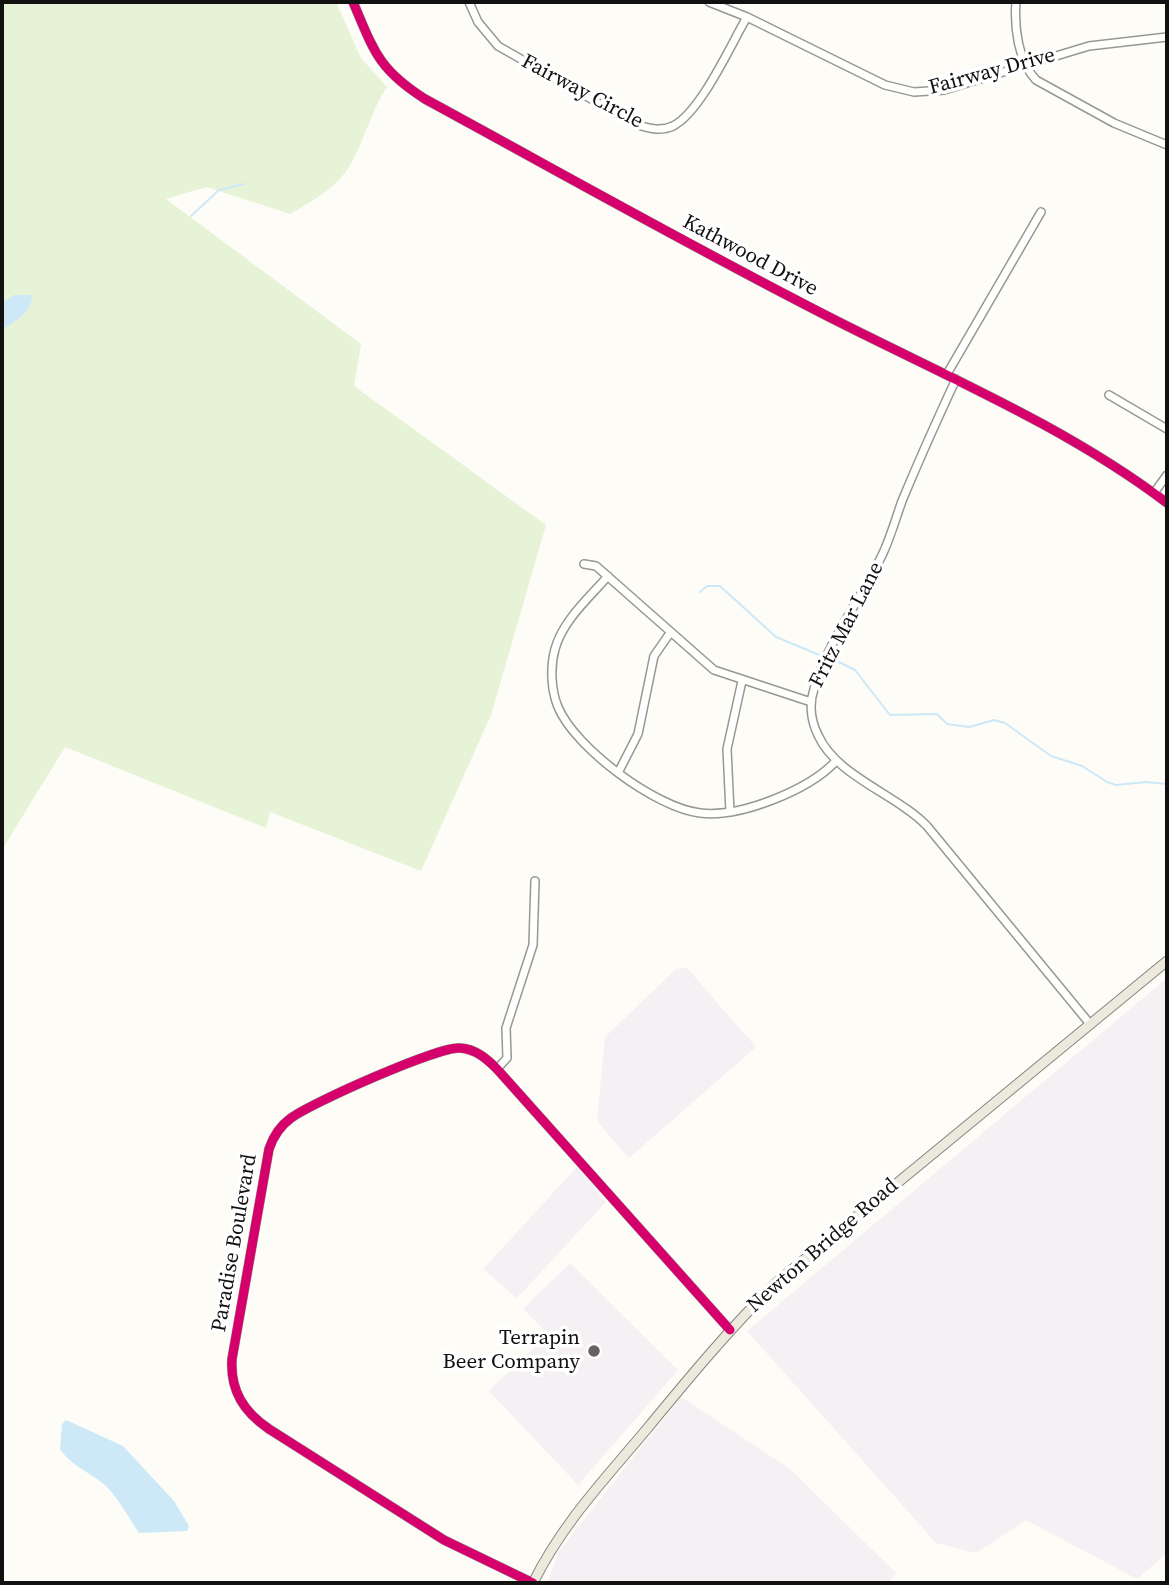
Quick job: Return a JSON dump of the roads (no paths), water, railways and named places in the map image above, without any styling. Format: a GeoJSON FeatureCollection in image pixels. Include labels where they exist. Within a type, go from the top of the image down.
{"type":"FeatureCollection","features":[{"type":"Feature","properties":{"kind":"main road","name":"Newton Bridge Road"},"geometry":{"type":"LineString","coordinates":[[533,1583],[551,1549],[584,1502],[730,1330],[799,1262],[1167,961]]}},
{"type":"Feature","properties":{"kind":"street","name":"Kathwood Drive"},"geometry":{"type":"LineString","coordinates":[[353,2],[382,65],[402,84],[425,99],[708,256],[947,374],[1049,429],[1167,503]]}},
{"type":"Feature","properties":{"kind":"street","name":"Fairway Circle"},"geometry":{"type":"LineString","coordinates":[[468,2],[478,22],[498,46],[635,124],[653,129],[672,126],[691,110],[747,16]]}},
{"type":"Feature","properties":{"kind":"street","name":"Fairway Drive"},"geometry":{"type":"LineString","coordinates":[[709,2],[747,16],[872,80],[914,92],[944,90],[1089,46],[1167,37]]}},
{"type":"Feature","properties":{"kind":"street"},"geometry":{"type":"LineString","coordinates":[[1016,2],[1018,36],[1031,74],[1046,88],[1114,123],[1167,145]]}},
{"type":"Feature","properties":{"kind":"street"},"geometry":{"type":"LineString","coordinates":[[947,374],[1041,212]]}},
{"type":"Feature","properties":{"kind":"street","name":"Fritz Mar Lane"},"geometry":{"type":"LineString","coordinates":[[956,379],[921,455],[885,550],[817,679],[811,702],[817,734],[836,761],[903,804],[927,826],[1090,1024]]}},
{"type":"Feature","properties":{"kind":"street"},"geometry":{"type":"LineString","coordinates":[[1109,395],[1167,429]]}},
{"type":"Feature","properties":{"kind":"street"},"geometry":{"type":"LineString","coordinates":[[1154,493],[1167,475]]}},
{"type":"Feature","properties":{"kind":"street"},"geometry":{"type":"LineString","coordinates":[[583,564],[596,566],[705,664],[742,681],[811,702]]}},
{"type":"Feature","properties":{"kind":"street"},"geometry":{"type":"LineString","coordinates":[[608,576],[565,626],[555,648],[552,672],[557,705],[569,726],[646,793],[675,808],[703,814],[730,812],[752,808],[806,783],[836,761]]}},
{"type":"Feature","properties":{"kind":"street"},"geometry":{"type":"LineString","coordinates":[[619,771],[638,734],[654,656],[670,633]]}},
{"type":"Feature","properties":{"kind":"street"},"geometry":{"type":"LineString","coordinates":[[730,812],[727,749],[742,681]]}},
{"type":"Feature","properties":{"kind":"street"},"geometry":{"type":"LineString","coordinates":[[497,1069],[507,1058],[506,1028],[533,945],[535,881]]}},
{"type":"Feature","properties":{"kind":"street","name":"Paradise Boulevard"},"geometry":{"type":"LineString","coordinates":[[533,1583],[444,1540],[269,1430],[246,1410],[233,1385],[231,1372],[269,1149],[283,1125],[299,1114],[440,1050],[470,1050],[497,1069],[730,1330]]}},
{"type":"Feature","properties":{"kind":"water"},"geometry":{"type":"Polygon","coordinates":[[[14,295],[32,295],[32,301],[22,316],[2,330],[2,303],[14,295]]]}},
{"type":"Feature","properties":{"kind":"water"},"geometry":{"type":"Polygon","coordinates":[[[66,1420],[123,1446],[174,1501],[189,1526],[187,1531],[139,1533],[107,1487],[70,1460],[60,1449],[62,1424],[66,1420]]]}},
{"type":"Feature","properties":{"kind":"waterway"},"geometry":{"type":"LineString","coordinates":[[191,216],[219,190],[244,184]]}},
{"type":"Feature","properties":{"kind":"waterway"},"geometry":{"type":"LineString","coordinates":[[700,592],[707,586],[720,586],[776,637],[822,656]]}},
{"type":"Feature","properties":{"kind":"waterway"},"geometry":{"type":"LineString","coordinates":[[835,660],[855,670],[890,715],[937,714],[947,724],[969,727],[994,720],[1005,723],[1051,756],[1082,766],[1107,782],[1116,785],[1146,782],[1167,784]]}},
{"type":"Feature","properties":{"kind":"place","name":"Terrapin Beer Company"},"geometry":{"type":"Point","coordinates":[594,1351]}}]}
